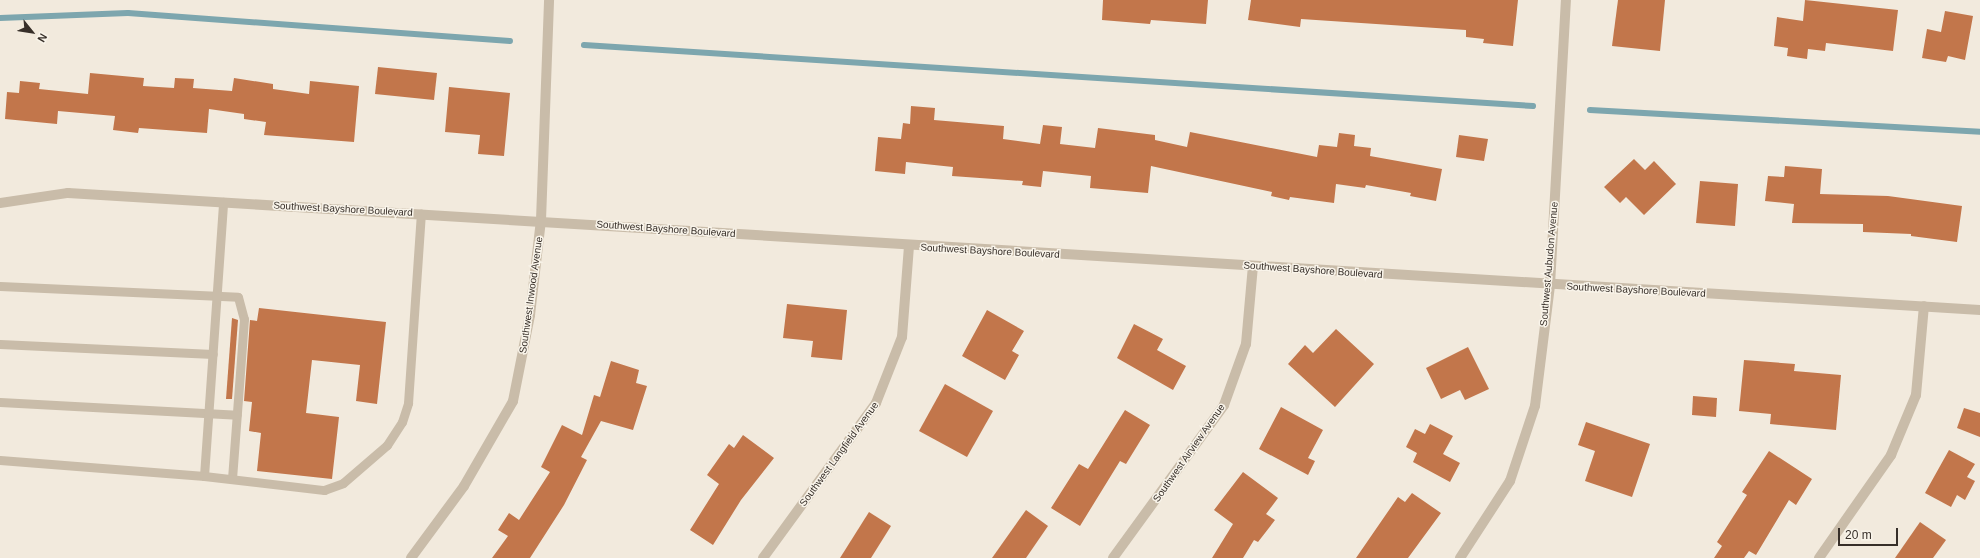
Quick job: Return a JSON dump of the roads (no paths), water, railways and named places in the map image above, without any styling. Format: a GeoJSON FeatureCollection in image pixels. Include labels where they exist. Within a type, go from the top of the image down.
{"type":"FeatureCollection","features":[{"type":"Feature","properties":{"kind":"street","name":"Southwest Inwood Avenue"},"geometry":{"type":"LineString","coordinates":[[411,558],[464,486],[513,400],[530,315],[541,220],[550,0]]}},
{"type":"Feature","properties":{"kind":"street","name":"Southwest Aubudon Avenue"},"geometry":{"type":"LineString","coordinates":[[1460,558],[1510,481],[1535,406],[1550,285],[1566,0]]}},
{"type":"Feature","properties":{"kind":"street","name":"Southwest Bayshore Boulevard"},"geometry":{"type":"LineString","coordinates":[[0,203],[68,193],[541,220],[909,246],[1980,310]]}},
{"type":"Feature","properties":{"kind":"street","name":"Southwest Langfield Avenue"},"geometry":{"type":"LineString","coordinates":[[763,558],[876,403],[902,337],[909,246]]}},
{"type":"Feature","properties":{"kind":"street","name":"Southwest Airview Avenue"},"geometry":{"type":"LineString","coordinates":[[1113,558],[1224,405],[1246,344],[1252,266]]}},
{"type":"Feature","properties":{"kind":"street"},"geometry":{"type":"LineString","coordinates":[[1819,558],[1891,456],[1916,395],[1924,306]]}},
{"type":"Feature","properties":{"kind":"lane"},"geometry":{"type":"LineString","coordinates":[[204,476],[223,202]]}},
{"type":"Feature","properties":{"kind":"lane"},"geometry":{"type":"LineString","coordinates":[[0,460],[204,476],[324,490],[343,483],[387,445],[402,422],[408,403],[421,213]]}},
{"type":"Feature","properties":{"kind":"lane"},"geometry":{"type":"LineString","coordinates":[[0,286],[238,297],[244,319],[232,479]]}},
{"type":"Feature","properties":{"kind":"lane"},"geometry":{"type":"LineString","coordinates":[[0,344],[213,354]]}},
{"type":"Feature","properties":{"kind":"lane"},"geometry":{"type":"LineString","coordinates":[[0,402],[237,416]]}},
{"type":"Feature","properties":{"kind":"waterway"},"geometry":{"type":"LineString","coordinates":[[0,18],[128,13],[510,41]]}},
{"type":"Feature","properties":{"kind":"waterway"},"geometry":{"type":"LineString","coordinates":[[584,45],[1533,106]]}},
{"type":"Feature","properties":{"kind":"waterway"},"geometry":{"type":"LineString","coordinates":[[1590,110],[1980,132]]}}]}
